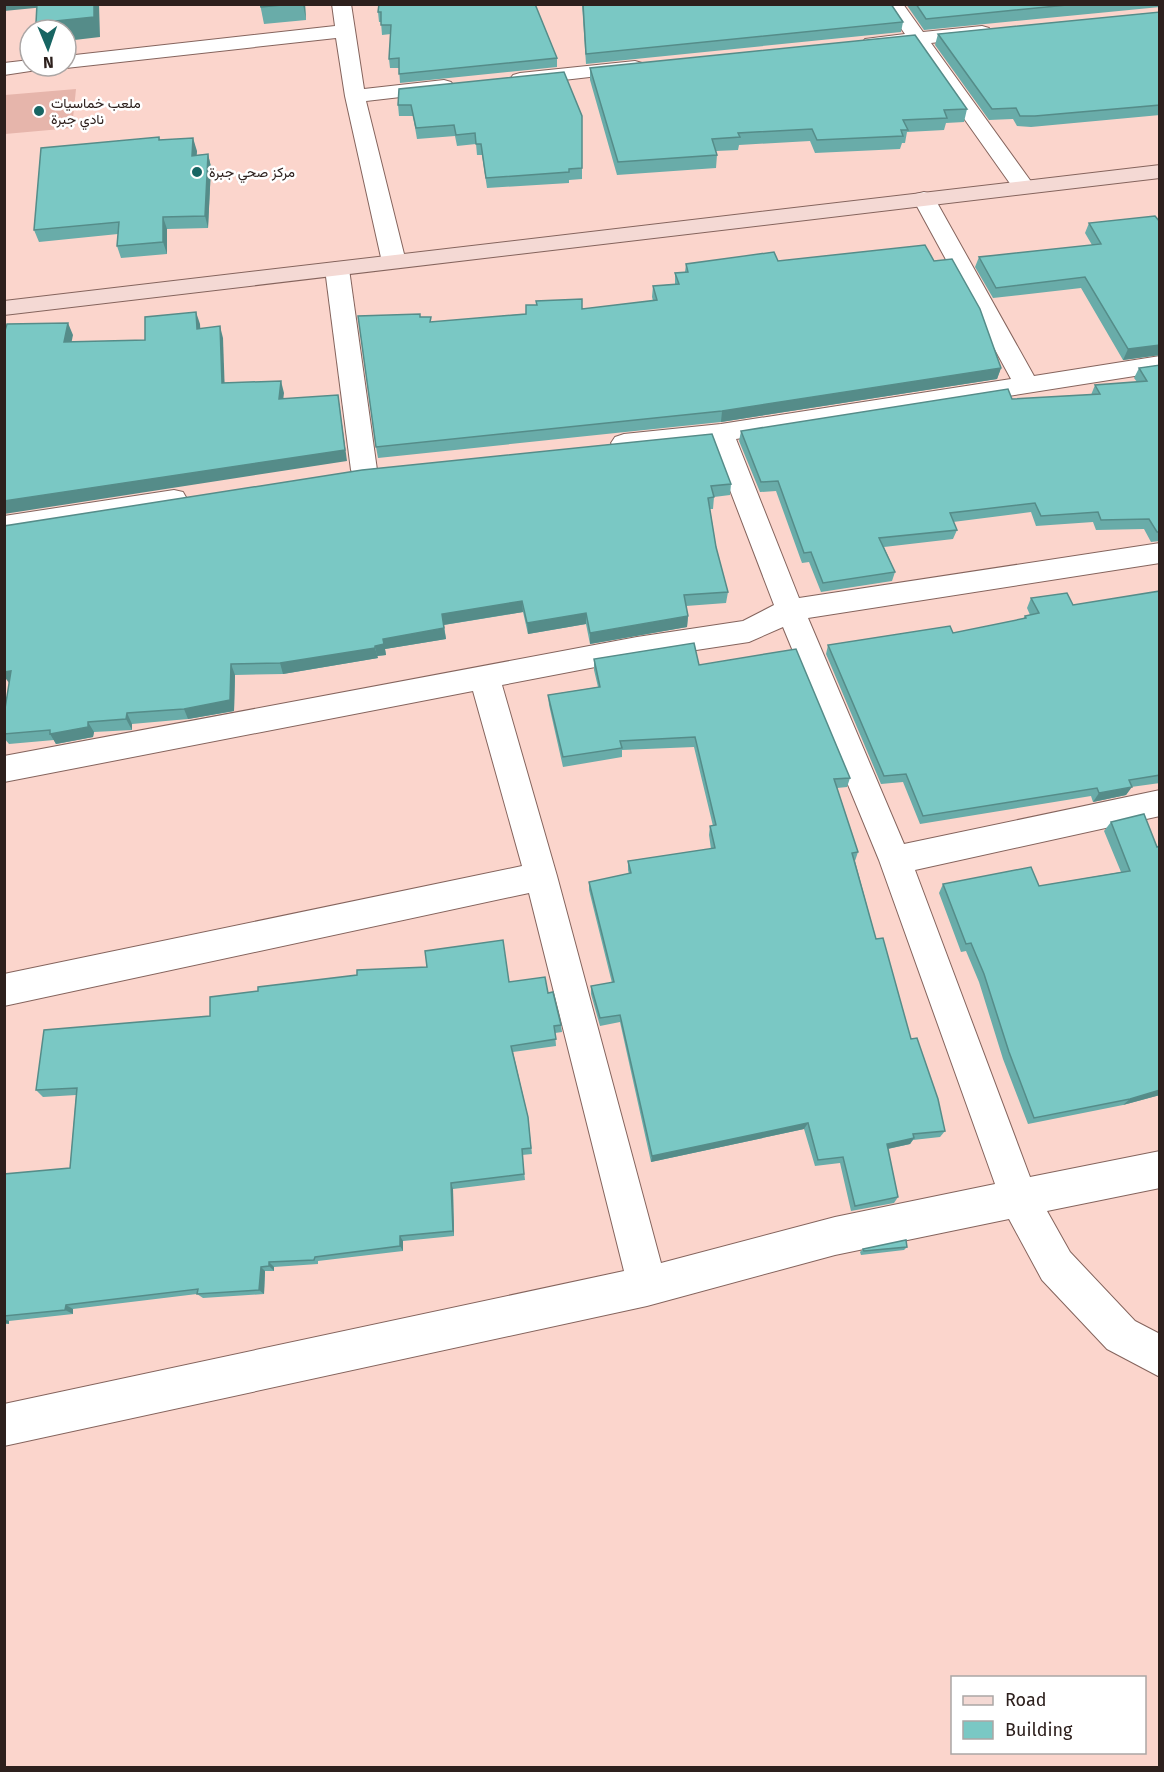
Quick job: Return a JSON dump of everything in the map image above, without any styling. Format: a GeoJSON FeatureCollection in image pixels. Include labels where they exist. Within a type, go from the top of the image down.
{"type":"FeatureCollection","features":[{"type":"Feature","properties":{"kind":"street"},"geometry":{"type":"LineString","coordinates":[[340,4],[355,96],[393,262]]}},
{"type":"Feature","properties":{"kind":"street"},"geometry":{"type":"LineString","coordinates":[[893,4],[1024,188]]}},
{"type":"Feature","properties":{"kind":"street"},"geometry":{"type":"LineString","coordinates":[[858,45],[998,30]]}},
{"type":"Feature","properties":{"kind":"street"},"geometry":{"type":"LineString","coordinates":[[78,61],[343,31]]}},
{"type":"Feature","properties":{"kind":"street"},"geometry":{"type":"LineString","coordinates":[[495,81],[659,65]]}},
{"type":"Feature","properties":{"kind":"street"},"geometry":{"type":"LineString","coordinates":[[355,96],[460,85]]}},
{"type":"Feature","properties":{"kind":"street"},"geometry":{"type":"LineString","coordinates":[[4,308],[1160,171]]}},
{"type":"Feature","properties":{"kind":"street"},"geometry":{"type":"LineString","coordinates":[[924,199],[1026,383]]}},
{"type":"Feature","properties":{"kind":"street"},"geometry":{"type":"LineString","coordinates":[[337,269],[365,470]]}},
{"type":"Feature","properties":{"kind":"street"},"geometry":{"type":"LineString","coordinates":[[602,445],[721,433],[1026,383],[1160,364]]}},
{"type":"Feature","properties":{"kind":"street"},"geometry":{"type":"LineString","coordinates":[[721,433],[790,610],[895,860],[1020,1200],[1056,1266],[1121,1335],[1160,1357]]}},
{"type":"Feature","properties":{"kind":"street"},"geometry":{"type":"LineString","coordinates":[[4,526],[202,495]]}},
{"type":"Feature","properties":{"kind":"street"},"geometry":{"type":"LineString","coordinates":[[4,769],[485,679],[637,648],[749,631],[790,610],[1160,553]]}},
{"type":"Feature","properties":{"kind":"street"},"geometry":{"type":"LineString","coordinates":[[485,679],[541,876],[647,1286]]}},
{"type":"Feature","properties":{"kind":"street"},"geometry":{"type":"LineString","coordinates":[[895,860],[1160,803]]}},
{"type":"Feature","properties":{"kind":"street"},"geometry":{"type":"LineString","coordinates":[[4,990],[541,876]]}},
{"type":"Feature","properties":{"kind":"street"},"geometry":{"type":"LineString","coordinates":[[4,1425],[647,1286],[835,1236],[1020,1200],[1160,1169]]}},
{"type":"Feature","properties":{"kind":"shaded area","name":"ملعب خماسيات نادي جبرة"},"geometry":{"type":"Polygon","coordinates":[[[76,89],[72,128],[5,134],[5,95],[76,89]]]}},
{"type":"Feature","properties":{"kind":"building"},"geometry":{"type":"Polygon","coordinates":[[[37,4],[94,4],[94,17],[36,18],[37,4]]]}},
{"type":"Feature","properties":{"kind":"building"},"geometry":{"type":"Polygon","coordinates":[[[260,4],[294,4],[261,7],[260,4]]]}},
{"type":"Feature","properties":{"kind":"building"},"geometry":{"type":"Polygon","coordinates":[[[379,4],[535,4],[557,58],[399,74],[399,58],[389,59],[391,25],[381,25],[379,4]]]}},
{"type":"Feature","properties":{"kind":"building"},"geometry":{"type":"Polygon","coordinates":[[[583,4],[891,4],[903,22],[586,54],[583,4]]]}},
{"type":"Feature","properties":{"kind":"building"},"geometry":{"type":"Polygon","coordinates":[[[916,4],[1077,4],[926,19],[916,4]]]}},
{"type":"Feature","properties":{"kind":"building"},"geometry":{"type":"Polygon","coordinates":[[[1160,12],[1160,105],[1035,116],[1020,116],[1016,108],[992,109],[938,34],[1160,12]]]}},
{"type":"Feature","properties":{"kind":"building"},"geometry":{"type":"Polygon","coordinates":[[[915,35],[967,109],[944,110],[947,118],[903,120],[908,130],[901,130],[903,136],[817,140],[812,129],[738,133],[740,137],[712,139],[717,155],[618,162],[590,68],[915,35]]]}},
{"type":"Feature","properties":{"kind":"building"},"geometry":{"type":"Polygon","coordinates":[[[564,72],[582,116],[582,168],[569,169],[569,172],[486,178],[481,144],[476,144],[475,133],[456,135],[454,125],[416,128],[411,105],[398,105],[399,89],[564,72]]]}},
{"type":"Feature","properties":{"kind":"building"},"geometry":{"type":"Polygon","coordinates":[[[159,137],[159,140],[193,138],[192,156],[208,154],[205,216],[163,217],[163,242],[117,246],[119,222],[34,230],[41,148],[159,137]]]}},
{"type":"Feature","properties":{"kind":"building"},"geometry":{"type":"Polygon","coordinates":[[[1155,216],[1160,222],[1160,345],[1128,349],[1085,277],[996,288],[979,257],[1101,244],[1089,223],[1155,216]]]}},
{"type":"Feature","properties":{"kind":"building"},"geometry":{"type":"Polygon","coordinates":[[[925,245],[934,261],[952,259],[980,309],[1001,368],[722,411],[376,447],[358,316],[420,314],[420,317],[431,317],[430,322],[526,314],[526,305],[537,305],[536,301],[582,299],[582,309],[657,300],[653,286],[679,284],[675,273],[688,272],[686,264],[774,252],[778,261],[925,245]]]}},
{"type":"Feature","properties":{"kind":"building"},"geometry":{"type":"Polygon","coordinates":[[[196,312],[197,329],[220,326],[222,383],[281,381],[279,399],[338,395],[345,450],[4,501],[4,334],[7,324],[68,323],[64,342],[145,340],[145,317],[196,312]]]}},
{"type":"Feature","properties":{"kind":"building"},"geometry":{"type":"Polygon","coordinates":[[[1160,365],[1160,532],[1157,532],[1149,519],[1101,520],[1098,512],[1041,516],[1035,503],[950,513],[957,530],[879,538],[895,572],[823,583],[811,552],[804,553],[778,481],[761,482],[741,431],[1008,389],[1012,399],[1100,394],[1095,385],[1147,381],[1139,368],[1160,365]]]}},
{"type":"Feature","properties":{"kind":"building"},"geometry":{"type":"Polygon","coordinates":[[[712,434],[731,484],[711,486],[714,497],[708,498],[716,547],[728,592],[684,595],[688,616],[590,633],[586,613],[527,623],[522,601],[442,614],[444,628],[383,639],[384,644],[375,646],[375,648],[280,663],[231,664],[230,700],[184,709],[127,713],[126,719],[88,722],[88,727],[50,734],[50,730],[4,734],[4,715],[11,671],[4,672],[4,526],[362,470],[712,434]]]}},
{"type":"Feature","properties":{"kind":"building"},"geometry":{"type":"Polygon","coordinates":[[[1160,591],[1160,775],[1129,780],[1132,787],[1099,793],[1097,788],[923,816],[906,774],[884,776],[828,645],[950,626],[953,633],[1026,618],[1025,616],[1039,613],[1031,598],[1067,593],[1073,605],[1160,591]]]}},
{"type":"Feature","properties":{"kind":"building"},"geometry":{"type":"Polygon","coordinates":[[[694,643],[699,665],[796,649],[850,778],[834,779],[858,852],[852,853],[876,939],[883,938],[911,1039],[917,1038],[938,1099],[945,1131],[913,1134],[914,1138],[887,1144],[898,1197],[855,1206],[843,1157],[818,1160],[808,1123],[652,1156],[620,1015],[600,1018],[591,986],[614,982],[589,882],[631,873],[628,861],[715,848],[710,826],[716,825],[695,737],[620,741],[622,748],[563,757],[548,695],[600,687],[594,659],[694,643]]]}},
{"type":"Feature","properties":{"kind":"building"},"geometry":{"type":"Polygon","coordinates":[[[1144,814],[1157,847],[1160,846],[1160,1090],[1130,1099],[1034,1118],[1009,1052],[984,974],[971,943],[966,944],[943,884],[1031,867],[1039,886],[1130,871],[1111,822],[1144,814]]]}},
{"type":"Feature","properties":{"kind":"building"},"geometry":{"type":"Polygon","coordinates":[[[503,940],[509,982],[545,977],[548,993],[553,992],[561,1025],[554,1026],[556,1039],[511,1046],[528,1117],[531,1148],[522,1149],[524,1174],[451,1183],[453,1231],[400,1236],[400,1246],[315,1257],[314,1260],[269,1262],[269,1266],[261,1267],[259,1290],[197,1294],[198,1289],[66,1305],[65,1310],[4,1316],[4,1174],[70,1168],[77,1088],[36,1090],[44,1030],[210,1016],[210,997],[258,991],[258,987],[357,975],[357,970],[427,967],[425,951],[503,940]]]}},
{"type":"Feature","properties":{"kind":"building"},"geometry":{"type":"Polygon","coordinates":[[[906,1240],[907,1247],[864,1251],[863,1249],[906,1240]]]}},
{"type":"Feature","properties":{"kind":"place","name":"ملعب خماسيات نادي جبرة"},"geometry":{"type":"Point","coordinates":[39,111]}},
{"type":"Feature","properties":{"kind":"place","name":"مركز صحي جبرة"},"geometry":{"type":"Point","coordinates":[197,172]}}]}
